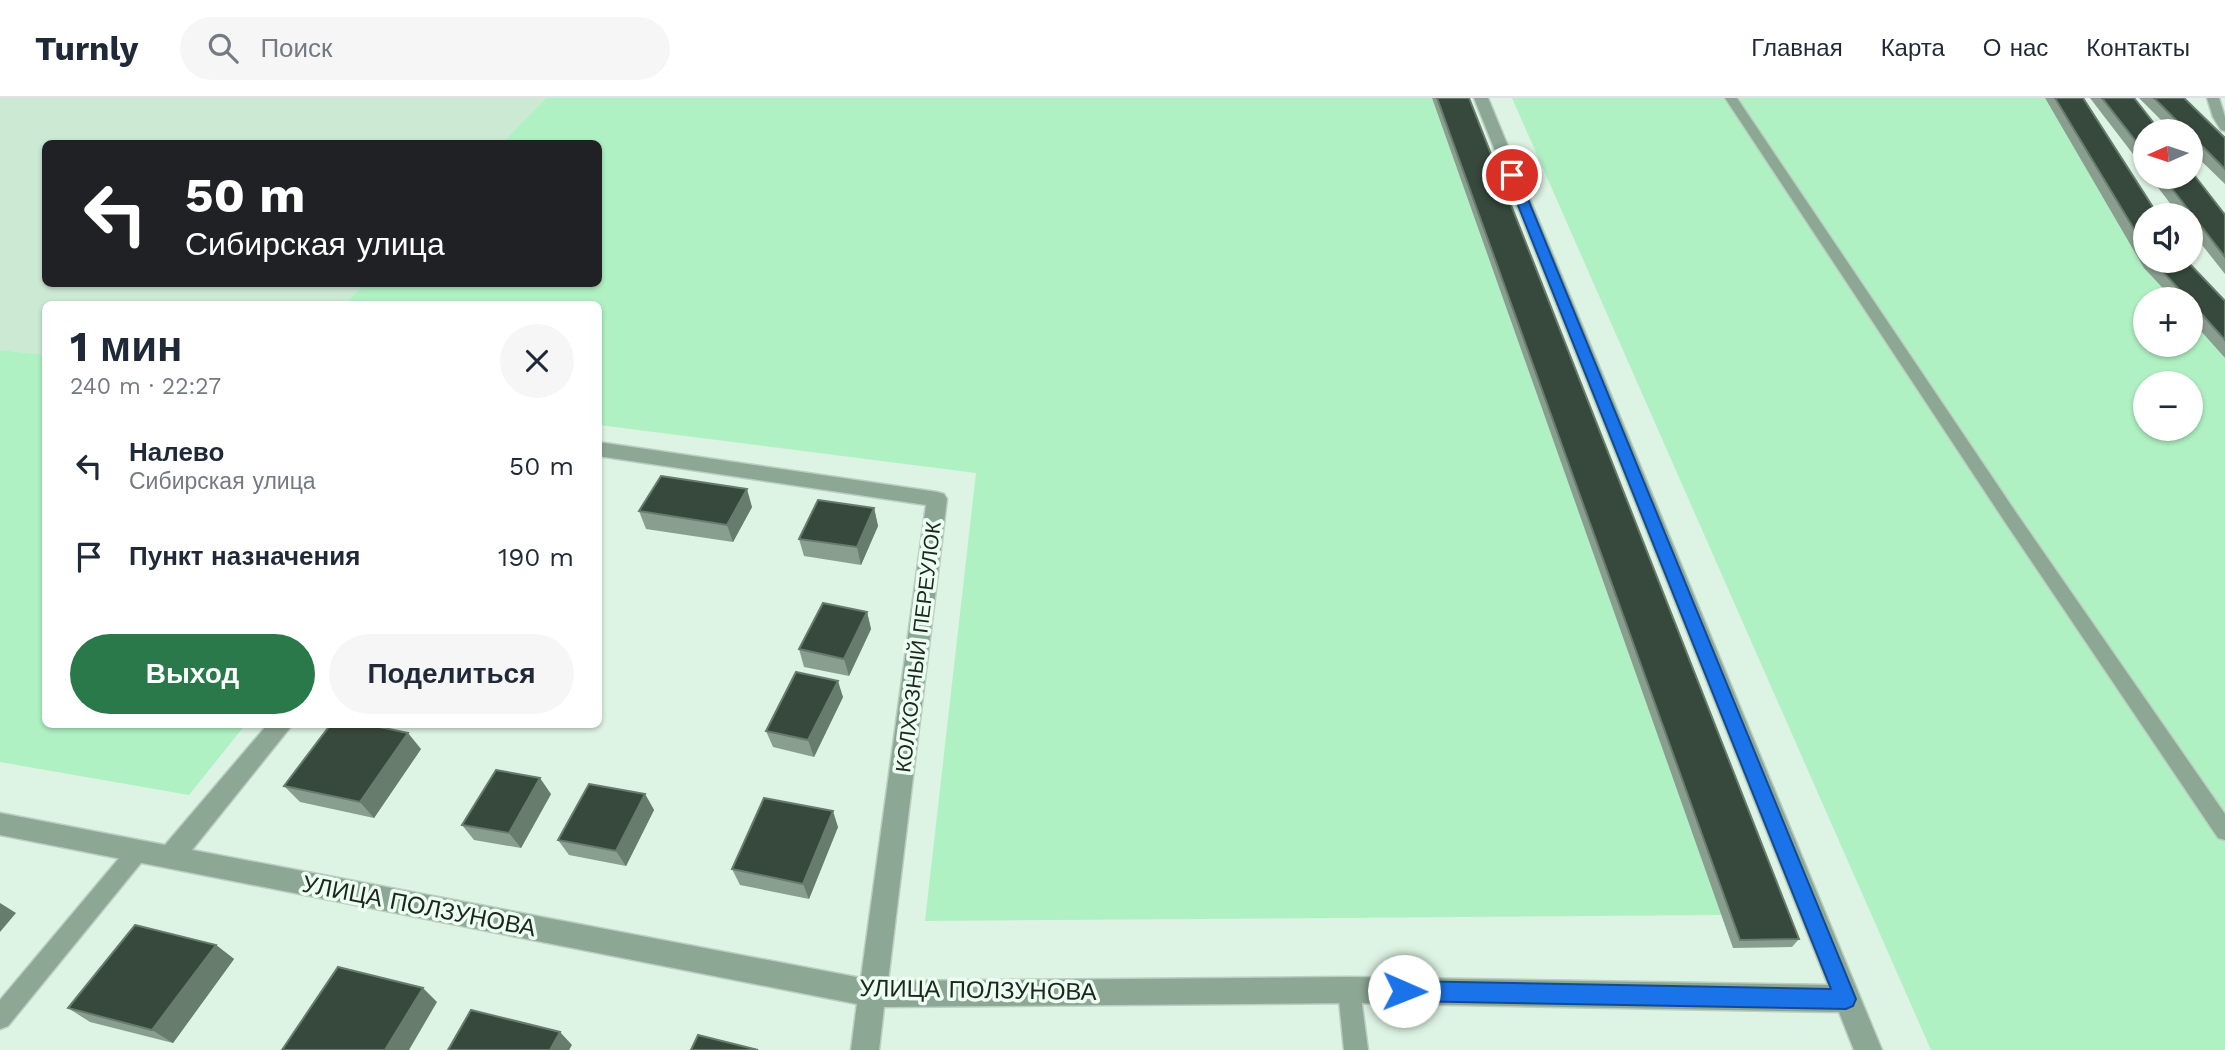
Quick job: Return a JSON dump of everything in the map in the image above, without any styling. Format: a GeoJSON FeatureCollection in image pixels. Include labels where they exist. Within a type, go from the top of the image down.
{"type":"FeatureCollection","features":[{"type":"Feature","properties":{"kind":"street"},"geometry":{"type":"LineString","coordinates":[[1481,98],[1868,1050]]}},
{"type":"Feature","properties":{"kind":"street","name":"КОЛХОЗНЫЙ ПЕРЕУЛОК"},"geometry":{"type":"LineString","coordinates":[[602,451],[937,499],[865,1050]]}},
{"type":"Feature","properties":{"kind":"street"},"geometry":{"type":"LineString","coordinates":[[170,858],[279,728]]}},
{"type":"Feature","properties":{"kind":"street","name":"УЛИЦА ПОЛЗУНОВА"},"geometry":{"type":"LineString","coordinates":[[0,824],[873,994],[1349,990],[1846,999]]}},
{"type":"Feature","properties":{"kind":"lane"},"geometry":{"type":"LineString","coordinates":[[1731,98],[2011,518],[2225,831]]}},
{"type":"Feature","properties":{"kind":"lane"},"geometry":{"type":"LineString","coordinates":[[2213,98],[2225,106]]}},
{"type":"Feature","properties":{"kind":"lane"},"geometry":{"type":"LineString","coordinates":[[2213,98],[2218,117],[2225,127]]}},
{"type":"Feature","properties":{"kind":"lane"},"geometry":{"type":"LineString","coordinates":[[0,1018],[138,851]]}},
{"type":"Feature","properties":{"kind":"lane"},"geometry":{"type":"LineString","coordinates":[[1349,990],[1356,1050]]}},
{"type":"Feature","properties":{"kind":"shaded area"},"geometry":{"type":"Polygon","coordinates":[[[0,98],[546,98],[505,140],[42,140],[42,287],[362,287],[347,301],[42,301],[42,355],[0,350],[0,98]]]}},
{"type":"Feature","properties":{"kind":"green space"},"geometry":{"type":"Polygon","coordinates":[[[546,98],[1432,98],[1722,915],[925,921],[976,473],[602,425],[602,301],[347,301],[362,287],[602,287],[602,140],[505,140],[546,98]]]}},
{"type":"Feature","properties":{"kind":"green space"},"geometry":{"type":"Polygon","coordinates":[[[1512,98],[2045,98],[2133,248],[2133,273],[2149,273],[2162,287],[2133,287],[2133,357],[2203,357],[2203,333],[2225,358],[2225,1050],[1931,1050],[1512,98]]]}},
{"type":"Feature","properties":{"kind":"green space"},"geometry":{"type":"Polygon","coordinates":[[[0,350],[42,355],[42,728],[243,728],[189,795],[0,762],[0,350]]]}},
{"type":"Feature","properties":{"kind":"building"},"geometry":{"type":"Polygon","coordinates":[[[1437,98],[1469,98],[1799,939],[1740,940],[1437,98]]]}},
{"type":"Feature","properties":{"kind":"building"},"geometry":{"type":"Polygon","coordinates":[[[2055,98],[2083,98],[2133,176],[2133,189],[2141,189],[2150,203],[2133,203],[2133,227],[2055,98]]]}},
{"type":"Feature","properties":{"kind":"building"},"geometry":{"type":"Polygon","coordinates":[[[2102,98],[2134,98],[2151,119],[2133,119],[2133,137],[2102,98]]]}},
{"type":"Feature","properties":{"kind":"building"},"geometry":{"type":"Polygon","coordinates":[[[2154,98],[2184,98],[2225,138],[2225,169],[2203,147],[2203,119],[2175,119],[2154,98]]]}},
{"type":"Feature","properties":{"kind":"building"},"geometry":{"type":"Polygon","coordinates":[[[2203,187],[2225,215],[2225,257],[2203,229],[2203,203],[2183,203],[2172,189],[2203,189],[2203,187]]]}},
{"type":"Feature","properties":{"kind":"building"},"geometry":{"type":"Polygon","coordinates":[[[2164,273],[2198,273],[2225,301],[2225,340],[2203,315],[2203,287],[2177,287],[2164,273]]]}},
{"type":"Feature","properties":{"kind":"building"},"geometry":{"type":"Polygon","coordinates":[[[661,476],[747,489],[727,525],[639,511],[661,476]]]}},
{"type":"Feature","properties":{"kind":"building"},"geometry":{"type":"Polygon","coordinates":[[[818,500],[874,508],[857,547],[799,539],[818,500]]]}},
{"type":"Feature","properties":{"kind":"building"},"geometry":{"type":"Polygon","coordinates":[[[823,603],[867,612],[844,659],[799,649],[823,603]]]}},
{"type":"Feature","properties":{"kind":"building"},"geometry":{"type":"Polygon","coordinates":[[[796,672],[838,681],[808,740],[766,731],[796,672]]]}},
{"type":"Feature","properties":{"kind":"building"},"geometry":{"type":"Polygon","coordinates":[[[328,728],[384,728],[408,733],[360,802],[284,786],[328,728]]]}},
{"type":"Feature","properties":{"kind":"building"},"geometry":{"type":"Polygon","coordinates":[[[496,770],[540,778],[509,833],[462,825],[496,770]]]}},
{"type":"Feature","properties":{"kind":"building"},"geometry":{"type":"Polygon","coordinates":[[[589,784],[645,794],[616,851],[558,840],[589,784]]]}},
{"type":"Feature","properties":{"kind":"building"},"geometry":{"type":"Polygon","coordinates":[[[764,798],[833,811],[803,884],[732,869],[764,798]]]}},
{"type":"Feature","properties":{"kind":"building"},"geometry":{"type":"Polygon","coordinates":[[[135,925],[216,945],[152,1030],[68,1008],[135,925]]]}},
{"type":"Feature","properties":{"kind":"building"},"geometry":{"type":"Polygon","coordinates":[[[338,967],[423,988],[385,1050],[282,1050],[338,967]]]}},
{"type":"Feature","properties":{"kind":"building"},"geometry":{"type":"Polygon","coordinates":[[[471,1010],[560,1032],[550,1050],[448,1050],[471,1010]]]}},
{"type":"Feature","properties":{"kind":"building"},"geometry":{"type":"Polygon","coordinates":[[[698,1035],[758,1050],[691,1050],[698,1035]]]}},
{"type":"Feature","properties":{"kind":"route"},"geometry":{"type":"LineString","coordinates":[[1404,991],[1846,999],[1512,175]]}}]}
